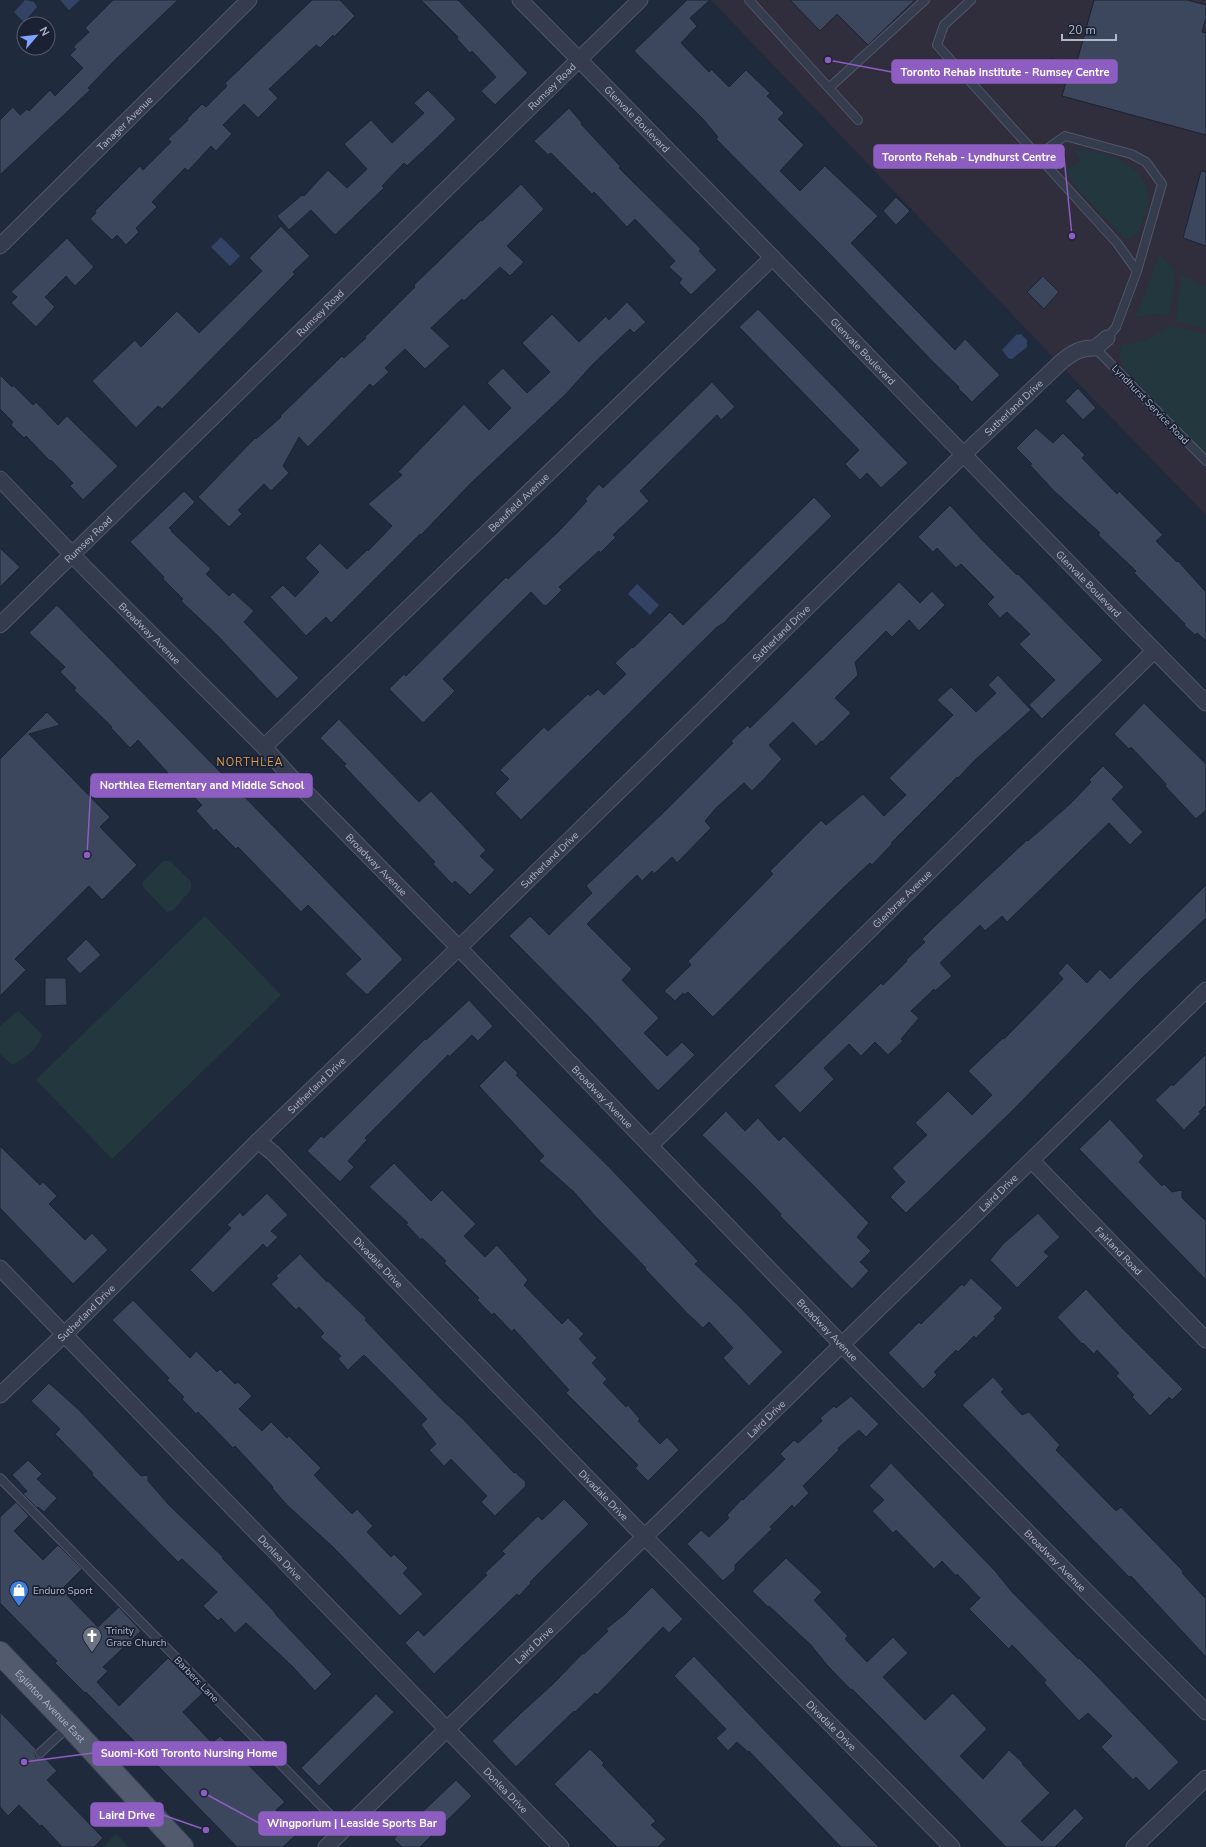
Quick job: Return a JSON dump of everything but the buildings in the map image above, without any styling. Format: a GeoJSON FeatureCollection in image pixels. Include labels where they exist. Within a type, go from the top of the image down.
{"type":"FeatureCollection","features":[{"type":"Feature","properties":{"kind":"main road","name":"Eglinton Avenue East"},"geometry":{"type":"LineString","coordinates":[[0,1653],[182,1847]]}},
{"type":"Feature","properties":{"kind":"street","name":"Tanager Avenue"},"geometry":{"type":"LineString","coordinates":[[0,246],[249,0]]}},
{"type":"Feature","properties":{"kind":"street","name":"Glenvale Boulevard"},"geometry":{"type":"LineString","coordinates":[[520,0],[738,221],[772,258],[1206,704]]}},
{"type":"Feature","properties":{"kind":"street","name":"Rumsey Road"},"geometry":{"type":"LineString","coordinates":[[0,625],[640,0]]}},
{"type":"Feature","properties":{"kind":"street","name":"Beaufield Avenue"},"geometry":{"type":"LineString","coordinates":[[264,748],[772,258]]}},
{"type":"Feature","properties":{"kind":"street","name":"Sutherland Drive"},"geometry":{"type":"LineString","coordinates":[[0,1395],[64,1334],[258,1141],[459,948],[963,455],[1061,362],[1074,352],[1101,343]]}},
{"type":"Feature","properties":{"kind":"street","name":"Broadway Avenue"},"geometry":{"type":"LineString","coordinates":[[0,479],[72,555],[264,748],[459,948],[843,1345],[1206,1712]]}},
{"type":"Feature","properties":{"kind":"street","name":"Glenbrae Avenue"},"geometry":{"type":"LineString","coordinates":[[650,1146],[1154,651]]}},
{"type":"Feature","properties":{"kind":"street","name":"Laird Drive"},"geometry":{"type":"LineString","coordinates":[[326,1847],[1206,990]]}},
{"type":"Feature","properties":{"kind":"street","name":"Divadale Drive"},"geometry":{"type":"LineString","coordinates":[[258,1141],[273,1153],[645,1537],[952,1847]]}},
{"type":"Feature","properties":{"kind":"street","name":"Fairland Road"},"geometry":{"type":"LineString","coordinates":[[1032,1161],[1206,1340]]}},
{"type":"Feature","properties":{"kind":"street","name":"Donlea Drive"},"geometry":{"type":"LineString","coordinates":[[0,1268],[561,1847]]}},
{"type":"Feature","properties":{"kind":"street"},"geometry":{"type":"LineString","coordinates":[[1134,1847],[1206,1778]]}},
{"type":"Feature","properties":{"kind":"lane"},"geometry":{"type":"LineString","coordinates":[[749,0],[858,120]]}},
{"type":"Feature","properties":{"kind":"lane"},"geometry":{"type":"LineString","coordinates":[[829,88],[925,0]]}},
{"type":"Feature","properties":{"kind":"lane"},"geometry":{"type":"LineString","coordinates":[[971,0],[944,25],[937,45],[1117,243],[1137,271]]}},
{"type":"Feature","properties":{"kind":"lane"},"geometry":{"type":"LineString","coordinates":[[1038,155],[1065,136],[1131,154],[1146,162],[1162,184],[1137,271],[1116,328],[1101,343]]}},
{"type":"Feature","properties":{"kind":"lane","name":"Lyndhurst Service Road"},"geometry":{"type":"LineString","coordinates":[[1101,343],[1206,461]]}},
{"type":"Feature","properties":{"kind":"lane","name":"Barbers Lane"},"geometry":{"type":"LineString","coordinates":[[0,1478],[344,1829]]}},
{"type":"Feature","properties":{"kind":"lane"},"geometry":{"type":"LineString","coordinates":[[40,1753],[70,1726]]}},
{"type":"Feature","properties":{"kind":"shaded area"},"geometry":{"type":"Polygon","coordinates":[[[711,0],[1206,0],[1206,515],[1049,353],[711,0]]]}},
{"type":"Feature","properties":{"kind":"green space"},"geometry":{"type":"Polygon","coordinates":[[[1081,149],[1101,153],[1122,161],[1139,174],[1145,182],[1149,197],[1147,208],[1137,234],[1131,238],[1125,238],[1075,186],[1065,169],[1077,164],[1080,160],[1074,150],[1081,149]]]}},
{"type":"Feature","properties":{"kind":"green space"},"geometry":{"type":"Polygon","coordinates":[[[1159,256],[1162,256],[1175,272],[1170,315],[1157,314],[1137,317],[1136,316],[1159,256]]]}},
{"type":"Feature","properties":{"kind":"green space"},"geometry":{"type":"Polygon","coordinates":[[[1181,275],[1206,286],[1206,329],[1176,321],[1181,275]]]}},
{"type":"Feature","properties":{"kind":"green space"},"geometry":{"type":"Polygon","coordinates":[[[1171,326],[1206,334],[1206,456],[1125,369],[1120,360],[1121,345],[1144,341],[1171,326]]]}},
{"type":"Feature","properties":{"kind":"green space"},"geometry":{"type":"Polygon","coordinates":[[[163,861],[170,861],[191,882],[191,890],[173,910],[167,912],[143,887],[143,882],[163,861]]]}},
{"type":"Feature","properties":{"kind":"green space"},"geometry":{"type":"Polygon","coordinates":[[[205,916],[281,995],[112,1159],[36,1080],[205,916]]]}},
{"type":"Feature","properties":{"kind":"green space"},"geometry":{"type":"Polygon","coordinates":[[[18,1011],[42,1034],[41,1039],[35,1048],[12,1065],[0,1054],[0,1026],[18,1011]]]}},
{"type":"Feature","properties":{"kind":"green space"},"geometry":{"type":"Polygon","coordinates":[[[116,1834],[129,1847],[103,1847],[116,1834]]]}},
{"type":"Feature","properties":{"kind":"water"},"geometry":{"type":"Polygon","coordinates":[[[25,0],[34,2],[37,7],[29,16],[18,16],[14,12],[25,0]]]}},
{"type":"Feature","properties":{"kind":"water"},"geometry":{"type":"Polygon","coordinates":[[[60,0],[80,0],[69,10],[60,0]]]}},
{"type":"Feature","properties":{"kind":"water"},"geometry":{"type":"Polygon","coordinates":[[[221,237],[240,256],[230,266],[211,247],[221,237]]]}},
{"type":"Feature","properties":{"kind":"water"},"geometry":{"type":"Polygon","coordinates":[[[1021,334],[1027,340],[1027,347],[1012,359],[1008,358],[1002,350],[1016,335],[1021,334]]]}},
{"type":"Feature","properties":{"kind":"water"},"geometry":{"type":"Polygon","coordinates":[[[637,584],[659,605],[650,615],[628,594],[637,584]]]}},
{"type":"Feature","properties":{"kind":"place","name":"Toronto Rehab Institute - Rumsey Centre"},"geometry":{"type":"Point","coordinates":[828,60]}},
{"type":"Feature","properties":{"kind":"place","name":"Toronto Rehab - Lyndhurst Centre"},"geometry":{"type":"Point","coordinates":[1072,236]}},
{"type":"Feature","properties":{"kind":"place","name":"Northlea Elementary and Middle School"},"geometry":{"type":"Point","coordinates":[87,855]}},
{"type":"Feature","properties":{"kind":"place","name":"Enduro Sport"},"geometry":{"type":"Point","coordinates":[19,1607]}},
{"type":"Feature","properties":{"kind":"place","name":"Trinity Grace Church"},"geometry":{"type":"Point","coordinates":[92,1653]}},
{"type":"Feature","properties":{"kind":"place","name":"Suomi-Koti Toronto Nursing Home"},"geometry":{"type":"Point","coordinates":[24,1762]}},
{"type":"Feature","properties":{"kind":"place","name":"Wingporium | Leaside Sports Bar"},"geometry":{"type":"Point","coordinates":[204,1793]}},
{"type":"Feature","properties":{"kind":"place","name":"Laird Drive"},"geometry":{"type":"Point","coordinates":[206,1830]}},
{"type":"Feature","properties":{"kind":"district","name":"NORTHLEA"},"geometry":{"type":"Point","coordinates":[250,762]}}]}
